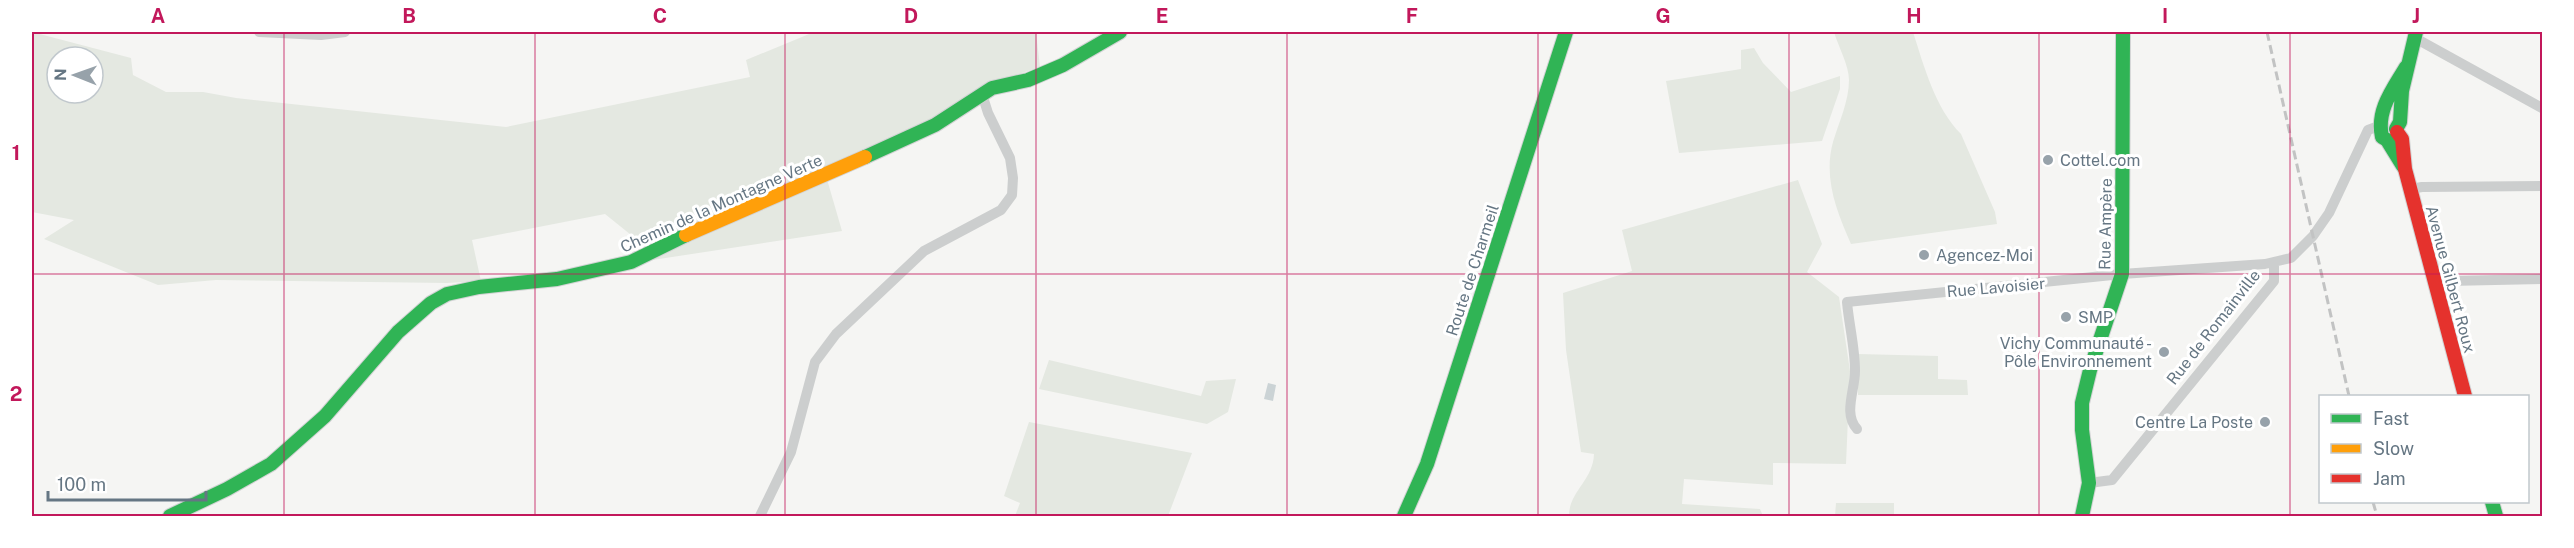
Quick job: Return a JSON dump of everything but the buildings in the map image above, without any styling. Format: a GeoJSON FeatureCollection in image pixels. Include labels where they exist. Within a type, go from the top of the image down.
{"type":"FeatureCollection","features":[{"type":"Feature","properties":{"kind":"main road","name":"Chemin de la Montagne Verte"},"geometry":{"type":"LineString","coordinates":[[170,516],[227,489],[271,464],[325,416],[398,332],[431,303],[447,294],[479,287],[557,279],[631,262],[710,223],[842,168],[935,125],[993,88],[1028,80],[1063,65],[1120,32]]}},
{"type":"Feature","properties":{"kind":"main road","name":"Route de Charmeil"},"geometry":{"type":"LineString","coordinates":[[1404,516],[1427,464],[1566,32]]}},
{"type":"Feature","properties":{"kind":"main road","name":"Rue Ampère"},"geometry":{"type":"LineString","coordinates":[[2089,483],[2082,430],[2082,403],[2090,370],[2122,274],[2122,32]]}},
{"type":"Feature","properties":{"kind":"main road"},"geometry":{"type":"LineString","coordinates":[[2385,130],[2388,98],[2406,67],[2415,34]]}},
{"type":"Feature","properties":{"kind":"main road","name":"Avenue Gilbert Roux"},"geometry":{"type":"LineString","coordinates":[[2385,130],[2405,169],[2464,395]]}},
{"type":"Feature","properties":{"kind":"main road"},"geometry":{"type":"LineString","coordinates":[[2082,516],[2089,483]]}},
{"type":"Feature","properties":{"kind":"street"},"geometry":{"type":"LineString","coordinates":[[260,32],[321,35],[345,32]]}},
{"type":"Feature","properties":{"kind":"street"},"geometry":{"type":"LineString","coordinates":[[2415,34],[2542,108]]}},
{"type":"Feature","properties":{"kind":"street"},"geometry":{"type":"LineString","coordinates":[[760,516],[791,452],[815,362],[836,334],[924,251],[1001,210],[1012,195],[1013,178],[1010,158],[988,113],[982,94]]}},
{"type":"Feature","properties":{"kind":"street"},"geometry":{"type":"LineString","coordinates":[[2360,147],[2385,130]]}},
{"type":"Feature","properties":{"kind":"street","name":"Rue de Romainville"},"geometry":{"type":"LineString","coordinates":[[2089,483],[2112,480],[2274,281],[2274,263],[2291,258],[2313,236],[2328,213],[2360,147],[2385,130]]}},
{"type":"Feature","properties":{"kind":"street"},"geometry":{"type":"LineString","coordinates":[[2410,189],[2542,186]]}},
{"type":"Feature","properties":{"kind":"street","name":"Rue Lavoisier"},"geometry":{"type":"LineString","coordinates":[[1857,429],[1851,423],[1850,415],[1855,371],[1847,302],[2122,274],[2274,263]]}},
{"type":"Feature","properties":{"kind":"street"},"geometry":{"type":"LineString","coordinates":[[2435,285],[2448,281],[2542,279]]}},
{"type":"Feature","properties":{"kind":"shaded area"},"geometry":{"type":"Polygon","coordinates":[[[32,32],[82,45],[45,45],[45,105],[105,105],[105,51],[131,58],[133,75],[166,92],[203,92],[236,98],[506,127],[750,77],[746,60],[814,32],[1036,32],[1040,67],[980,87],[929,121],[824,169],[842,231],[646,261],[646,247],[605,214],[472,240],[481,281],[447,283],[216,280],[158,285],[44,239],[74,220],[32,212],[32,32]]]}},
{"type":"Feature","properties":{"kind":"shaded area"},"geometry":{"type":"Polygon","coordinates":[[[1834,32],[1913,32],[1931,86],[1944,112],[1961,134],[1995,212],[1997,224],[1851,244],[1841,220],[1831,182],[1830,155],[1849,88],[1849,74],[1834,32]]]}},
{"type":"Feature","properties":{"kind":"shaded area"},"geometry":{"type":"Polygon","coordinates":[[[1754,48],[1763,63],[1791,92],[1840,76],[1840,89],[1822,141],[1679,153],[1666,81],[1741,69],[1741,50],[1754,48]]]}},
{"type":"Feature","properties":{"kind":"shaded area"},"geometry":{"type":"Polygon","coordinates":[[[1798,180],[1822,244],[1807,272],[1839,297],[1850,371],[1846,464],[1773,463],[1773,485],[1684,479],[1682,504],[1760,509],[1763,516],[1569,516],[1573,500],[1590,472],[1594,454],[1581,452],[1566,350],[1563,293],[1632,271],[1622,230],[1798,180]]]}},
{"type":"Feature","properties":{"kind":"shaded area"},"geometry":{"type":"Polygon","coordinates":[[[1858,354],[1938,356],[1938,379],[1967,380],[1968,395],[1858,395],[1858,354]]]}},
{"type":"Feature","properties":{"kind":"shaded area"},"geometry":{"type":"Polygon","coordinates":[[[1049,360],[1201,396],[1206,381],[1236,379],[1228,412],[1207,424],[1039,389],[1049,360]]]}},
{"type":"Feature","properties":{"kind":"shaded area"},"geometry":{"type":"Polygon","coordinates":[[[1268,383],[1276,385],[1273,401],[1264,399],[1268,383]]]}},
{"type":"Feature","properties":{"kind":"shaded area"},"geometry":{"type":"Polygon","coordinates":[[[1029,422],[1192,453],[1168,516],[1015,516],[1020,503],[1004,496],[1029,422]]]}},
{"type":"Feature","properties":{"kind":"shaded area"},"geometry":{"type":"Polygon","coordinates":[[[1836,503],[1894,503],[1894,516],[1835,516],[1836,503]]]}},
{"type":"Feature","properties":{"kind":"railway"},"geometry":{"type":"LineString","coordinates":[[2267,32],[2349,395]]}},
{"type":"Feature","properties":{"kind":"railway"},"geometry":{"type":"LineString","coordinates":[[2373,503],[2377,516]]}},
{"type":"Feature","properties":{"kind":"traffic: fast"},"geometry":{"type":"LineString","coordinates":[[865,157],[935,125],[992,88],[1028,80],[1063,65],[1120,32]]}},
{"type":"Feature","properties":{"kind":"traffic: fast"},"geometry":{"type":"LineString","coordinates":[[1404,516],[1427,464],[1566,32]]}},
{"type":"Feature","properties":{"kind":"traffic: fast"},"geometry":{"type":"LineString","coordinates":[[2082,516],[2089,483],[2082,430],[2082,403],[2090,370],[2122,274],[2123,32]]}},
{"type":"Feature","properties":{"kind":"traffic: fast"},"geometry":{"type":"LineString","coordinates":[[2396,129],[2400,122],[2402,91],[2416,32]]}},
{"type":"Feature","properties":{"kind":"traffic: fast"},"geometry":{"type":"LineString","coordinates":[[2403,166],[2387,140],[2382,137],[2381,118],[2387,100],[2406,67]]}},
{"type":"Feature","properties":{"kind":"traffic: fast"},"geometry":{"type":"LineString","coordinates":[[170,516],[227,489],[271,464],[325,416],[398,332],[431,303],[447,294],[479,287],[557,279],[631,262],[686,235]]}},
{"type":"Feature","properties":{"kind":"traffic: fast"},"geometry":{"type":"LineString","coordinates":[[2492,503],[2496,516]]}},
{"type":"Feature","properties":{"kind":"traffic: slow"},"geometry":{"type":"LineString","coordinates":[[686,235],[865,157]]}},
{"type":"Feature","properties":{"kind":"traffic: jam"},"geometry":{"type":"LineString","coordinates":[[2397,132],[2402,139],[2405,169],[2465,395]]}},
{"type":"Feature","properties":{"kind":"place","name":"Cottel.com"},"geometry":{"type":"Point","coordinates":[2048,160]}},
{"type":"Feature","properties":{"kind":"place","name":"Agencez-Moi"},"geometry":{"type":"Point","coordinates":[1924,255]}},
{"type":"Feature","properties":{"kind":"place","name":"SMP"},"geometry":{"type":"Point","coordinates":[2066,317]}},
{"type":"Feature","properties":{"kind":"place","name":"Vichy Communauté - Pôle Environnement"},"geometry":{"type":"Point","coordinates":[2164,352]}},
{"type":"Feature","properties":{"kind":"place","name":"Centre La Poste"},"geometry":{"type":"Point","coordinates":[2265,422]}}]}
